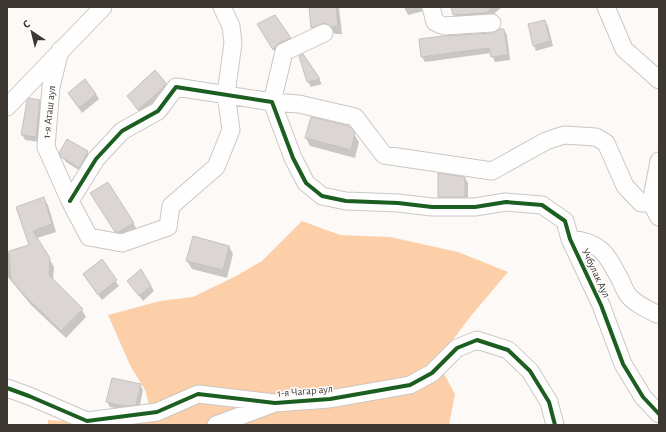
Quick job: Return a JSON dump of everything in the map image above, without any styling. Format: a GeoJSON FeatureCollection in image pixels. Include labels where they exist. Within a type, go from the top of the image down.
{"type":"FeatureCollection","features":[{"type":"Feature","properties":{"kind":"street"},"geometry":{"type":"LineString","coordinates":[[7,107],[60,50],[103,7]]}},
{"type":"Feature","properties":{"kind":"street"},"geometry":{"type":"LineString","coordinates":[[222,7],[231,26],[233,43],[226,94]]}},
{"type":"Feature","properties":{"kind":"street"},"geometry":{"type":"LineString","coordinates":[[431,7],[435,22],[444,26],[492,23]]}},
{"type":"Feature","properties":{"kind":"street"},"geometry":{"type":"LineString","coordinates":[[606,7],[624,50],[659,80]]}},
{"type":"Feature","properties":{"kind":"street"},"geometry":{"type":"LineString","coordinates":[[272,102],[284,52],[324,33]]}},
{"type":"Feature","properties":{"kind":"street","name":"1-я Аташ аул"},"geometry":{"type":"LineString","coordinates":[[60,50],[51,87],[46,147],[70,202],[89,237],[122,243],[168,227],[172,206],[216,167],[231,130],[226,94]]}},
{"type":"Feature","properties":{"kind":"street"},"geometry":{"type":"LineString","coordinates":[[70,202],[96,159],[122,131],[158,111],[176,86],[272,102],[299,104],[355,117],[384,155],[492,171],[546,141],[564,135],[596,137],[606,143],[625,186],[641,203],[655,210],[659,161]]}},
{"type":"Feature","properties":{"kind":"street","name":"Учбулак Аул"},"geometry":{"type":"LineString","coordinates":[[272,102],[293,158],[306,183],[322,196],[346,201],[398,203],[432,207],[475,207],[506,202],[542,205],[565,221],[570,239],[600,305],[623,364],[643,397],[659,414]]}},
{"type":"Feature","properties":{"kind":"street"},"geometry":{"type":"LineString","coordinates":[[570,239],[590,242],[598,248],[608,257],[628,295],[642,306],[658,314]]}},
{"type":"Feature","properties":{"kind":"street","name":"1-я Чагар аул"},"geometry":{"type":"LineString","coordinates":[[7,388],[88,421],[157,412],[198,394],[275,403],[330,398],[410,385],[432,372],[457,348],[477,340],[508,350],[530,371],[549,402],[555,425]]}},
{"type":"Feature","properties":{"kind":"street"},"geometry":{"type":"LineString","coordinates":[[216,425],[275,403]]}},
{"type":"Feature","properties":{"kind":"shaded area"},"geometry":{"type":"Polygon","coordinates":[[[302,221],[340,235],[390,237],[458,252],[508,272],[470,317],[437,361],[455,394],[449,425],[48,425],[48,420],[97,423],[151,412],[145,390],[130,365],[108,315],[160,301],[193,297],[236,276],[262,261],[302,221]]]}},
{"type":"Feature","properties":{"kind":"building"},"geometry":{"type":"Polygon","coordinates":[[[309,7],[336,7],[338,26],[331,27],[324,23],[311,28],[309,7]]]}},
{"type":"Feature","properties":{"kind":"building"},"geometry":{"type":"Polygon","coordinates":[[[451,7],[493,7],[486,13],[453,15],[451,7]]]}},
{"type":"Feature","properties":{"kind":"building"},"geometry":{"type":"Polygon","coordinates":[[[275,15],[291,38],[279,43],[273,50],[257,24],[275,15]]]}},
{"type":"Feature","properties":{"kind":"building"},"geometry":{"type":"Polygon","coordinates":[[[545,20],[550,41],[533,46],[528,24],[545,20]]]}},
{"type":"Feature","properties":{"kind":"building"},"geometry":{"type":"Polygon","coordinates":[[[499,29],[504,29],[508,55],[491,57],[489,48],[421,57],[419,39],[493,33],[499,29]]]}},
{"type":"Feature","properties":{"kind":"building"},"geometry":{"type":"Polygon","coordinates":[[[303,54],[320,79],[307,82],[299,56],[303,54]]]}},
{"type":"Feature","properties":{"kind":"building"},"geometry":{"type":"Polygon","coordinates":[[[155,70],[166,83],[162,89],[138,110],[127,96],[155,70]]]}},
{"type":"Feature","properties":{"kind":"building"},"geometry":{"type":"Polygon","coordinates":[[[85,79],[96,94],[79,108],[68,93],[85,79]]]}},
{"type":"Feature","properties":{"kind":"building"},"geometry":{"type":"Polygon","coordinates":[[[29,98],[40,100],[36,137],[21,135],[27,101],[29,98]]]}},
{"type":"Feature","properties":{"kind":"building"},"geometry":{"type":"Polygon","coordinates":[[[311,117],[349,126],[355,133],[351,150],[305,138],[311,117]]]}},
{"type":"Feature","properties":{"kind":"building"},"geometry":{"type":"Polygon","coordinates":[[[67,139],[88,151],[79,168],[61,157],[59,153],[67,139]]]}},
{"type":"Feature","properties":{"kind":"building"},"geometry":{"type":"Polygon","coordinates":[[[438,173],[465,177],[465,197],[438,197],[438,173]]]}},
{"type":"Feature","properties":{"kind":"building"},"geometry":{"type":"Polygon","coordinates":[[[108,182],[134,223],[119,232],[115,232],[90,193],[108,182]]]}},
{"type":"Feature","properties":{"kind":"building"},"geometry":{"type":"Polygon","coordinates":[[[44,197],[52,224],[33,231],[50,258],[49,275],[83,309],[61,331],[11,280],[9,251],[29,245],[16,207],[44,197]]]}},
{"type":"Feature","properties":{"kind":"building"},"geometry":{"type":"Polygon","coordinates":[[[193,236],[229,246],[223,270],[186,261],[193,236]]]}},
{"type":"Feature","properties":{"kind":"building"},"geometry":{"type":"Polygon","coordinates":[[[102,259],[117,280],[98,295],[83,274],[102,259]]]}},
{"type":"Feature","properties":{"kind":"building"},"geometry":{"type":"Polygon","coordinates":[[[141,269],[151,286],[139,296],[127,281],[141,269]]]}},
{"type":"Feature","properties":{"kind":"building"},"geometry":{"type":"Polygon","coordinates":[[[112,378],[141,384],[136,405],[124,406],[106,402],[112,378]]]}},
{"type":"Feature","properties":{"kind":"cycle path"},"geometry":{"type":"LineString","coordinates":[[70,201],[96,159],[122,131],[158,111],[176,87],[272,102],[293,158],[306,183],[322,196],[346,201],[398,203],[432,207],[475,207],[506,202],[542,205],[565,221],[570,239],[601,305],[623,364],[643,397],[659,414]]}},
{"type":"Feature","properties":{"kind":"cycle path"},"geometry":{"type":"LineString","coordinates":[[7,388],[87,421],[157,412],[198,394],[275,403],[330,399],[410,385],[432,373],[457,348],[477,340],[508,350],[530,371],[549,402],[555,425]]}}]}
